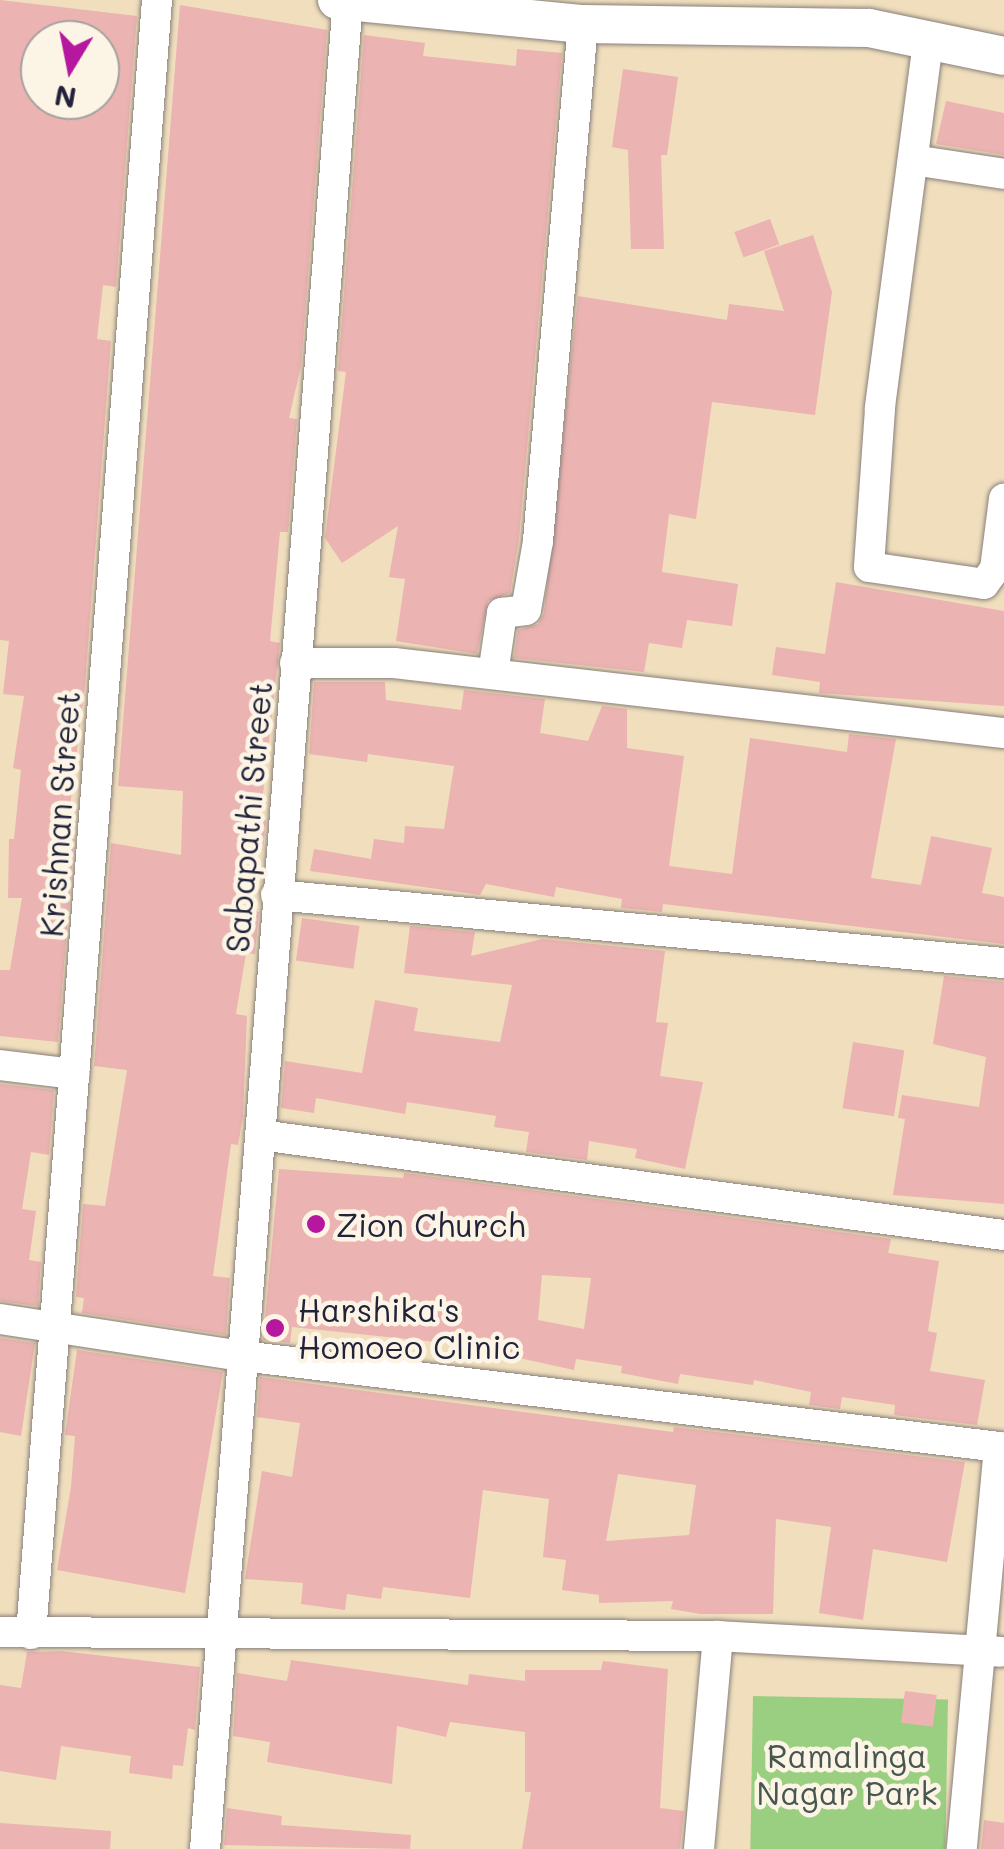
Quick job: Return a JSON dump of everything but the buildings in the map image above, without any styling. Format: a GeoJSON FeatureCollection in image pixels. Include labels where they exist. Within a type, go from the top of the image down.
{"type":"FeatureCollection","features":[{"type":"Feature","properties":{"kind":"main road"},"geometry":{"type":"LineString","coordinates":[[342,1],[406,3],[583,24],[871,14],[928,42],[1004,56]]}},
{"type":"Feature","properties":{"kind":"street","name":"Krishnan Street"},"geometry":{"type":"LineString","coordinates":[[31,1634],[157,0]]}},
{"type":"Feature","properties":{"kind":"street","name":"Sabapathi Street"},"geometry":{"type":"LineString","coordinates":[[205,1849],[342,1]]}},
{"type":"Feature","properties":{"kind":"street"},"geometry":{"type":"LineString","coordinates":[[493,674],[502,613],[526,610],[538,541],[583,24]]}},
{"type":"Feature","properties":{"kind":"street"},"geometry":{"type":"LineString","coordinates":[[928,42],[880,409],[868,568],[984,584],[995,570],[1004,499]]}},
{"type":"Feature","properties":{"kind":"street"},"geometry":{"type":"LineString","coordinates":[[913,160],[1004,174]]}},
{"type":"Feature","properties":{"kind":"street"},"geometry":{"type":"LineString","coordinates":[[295,663],[394,663],[1004,733]]}},
{"type":"Feature","properties":{"kind":"street"},"geometry":{"type":"LineString","coordinates":[[276,895],[1004,963]]}},
{"type":"Feature","properties":{"kind":"street"},"geometry":{"type":"LineString","coordinates":[[0,1065],[74,1074]]}},
{"type":"Feature","properties":{"kind":"street"},"geometry":{"type":"LineString","coordinates":[[260,1135],[1004,1235]]}},
{"type":"Feature","properties":{"kind":"street"},"geometry":{"type":"LineString","coordinates":[[0,1319],[242,1356],[999,1447],[994,1651],[962,1849]]}},
{"type":"Feature","properties":{"kind":"street"},"geometry":{"type":"LineString","coordinates":[[0,1632],[219,1638],[718,1636],[994,1651]]}},
{"type":"Feature","properties":{"kind":"street"},"geometry":{"type":"LineString","coordinates":[[698,1849],[718,1636]]}},
{"type":"Feature","properties":{"kind":"green space","name":"Ramalinga Nagar Park"},"geometry":{"type":"Polygon","coordinates":[[[753,1696],[948,1699],[945,1849],[750,1849],[753,1696]]]}},
{"type":"Feature","properties":{"kind":"place","name":"Zion Church"},"geometry":{"type":"Point","coordinates":[316,1224]}},
{"type":"Feature","properties":{"kind":"place","name":"Harshika's Homoeo Clinic"},"geometry":{"type":"Point","coordinates":[275,1328]}}]}
